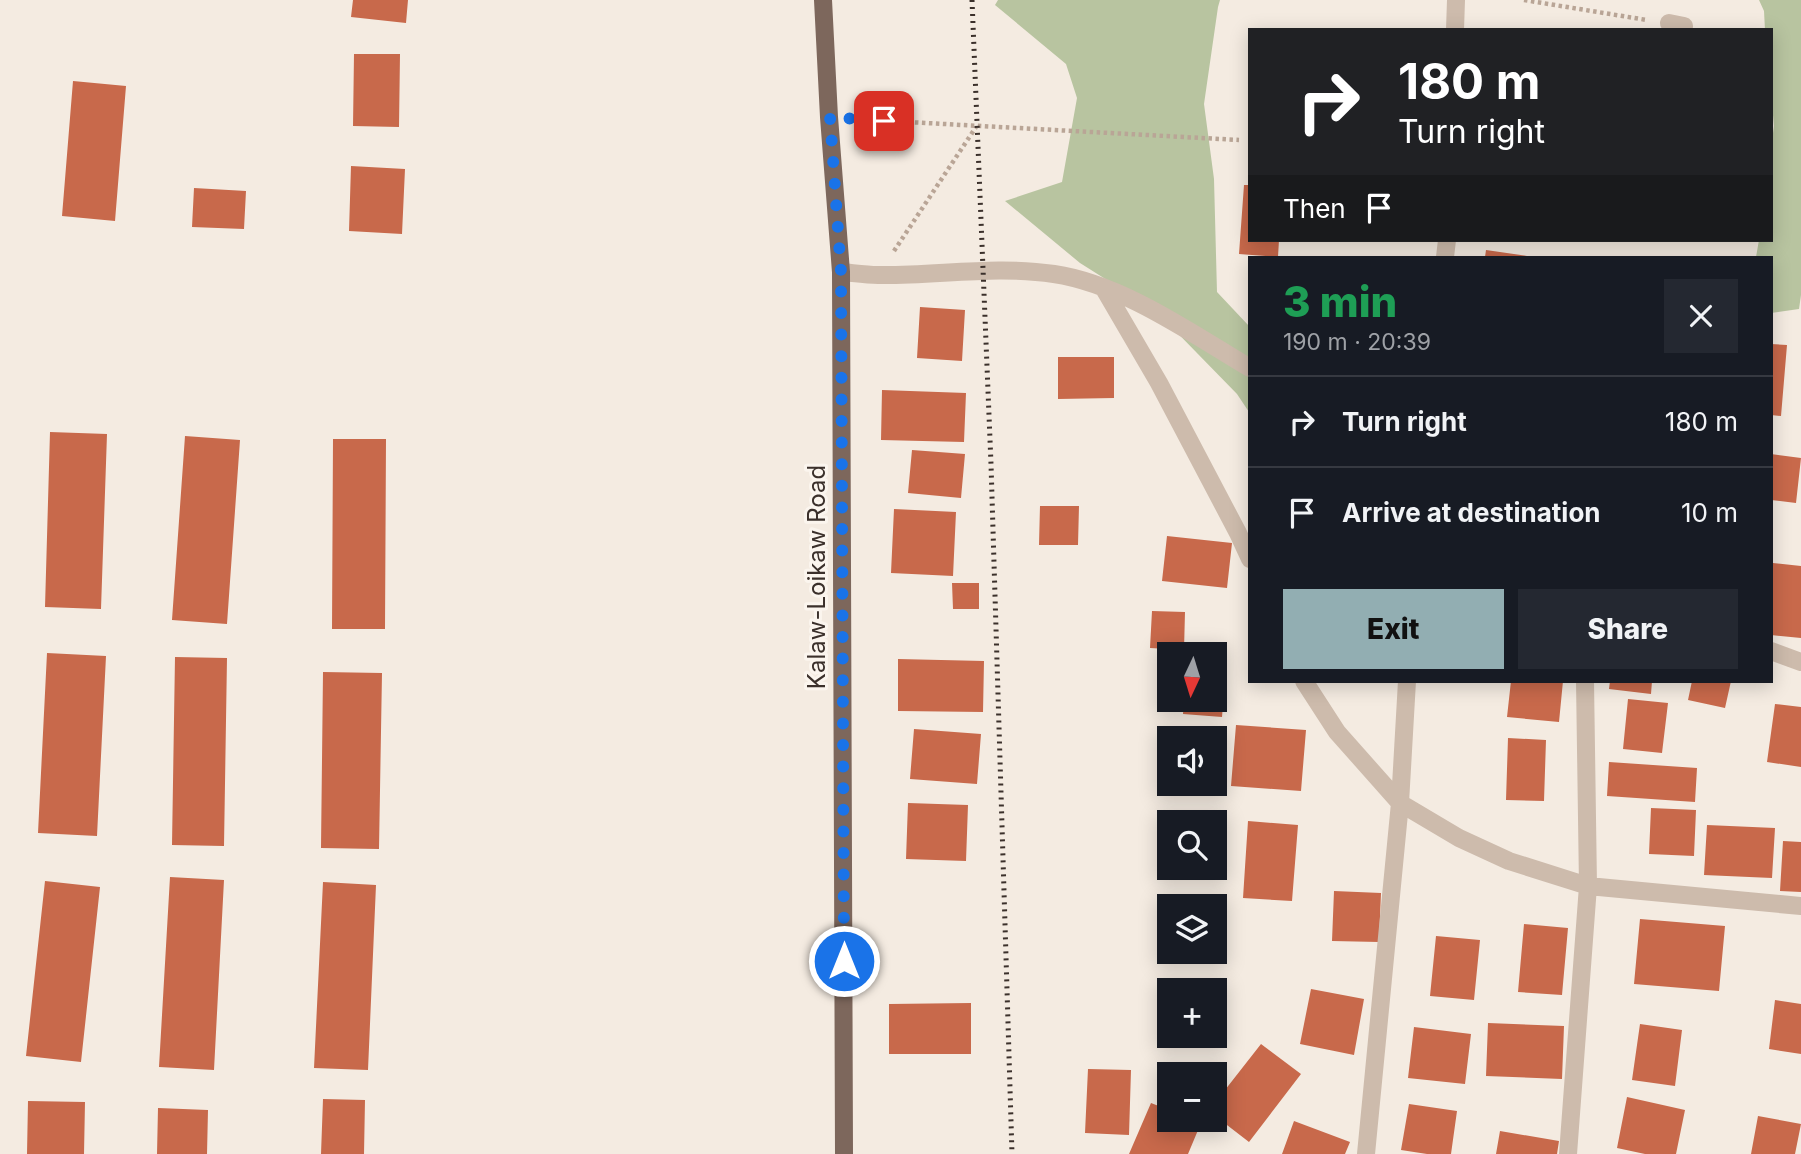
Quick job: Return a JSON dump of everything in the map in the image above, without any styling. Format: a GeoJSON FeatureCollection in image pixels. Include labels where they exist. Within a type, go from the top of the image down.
{"type":"FeatureCollection","features":[{"type":"Feature","properties":{"kind":"main road","name":"Kalaw-Loikaw Road"},"geometry":{"type":"LineString","coordinates":[[823,0],[841,272],[844,1154]]}},
{"type":"Feature","properties":{"kind":"street"},"geometry":{"type":"LineString","coordinates":[[1455,28],[1456,0]]}},
{"type":"Feature","properties":{"kind":"street"},"geometry":{"type":"LineString","coordinates":[[841,272],[878,275],[984,270],[1054,274],[1103,287],[1169,320],[1248,367]]}},
{"type":"Feature","properties":{"kind":"street"},"geometry":{"type":"LineString","coordinates":[[1103,287],[1159,383],[1248,555]]}},
{"type":"Feature","properties":{"kind":"street"},"geometry":{"type":"LineString","coordinates":[[1773,652],[1801,662]]}},
{"type":"Feature","properties":{"kind":"street"},"geometry":{"type":"LineString","coordinates":[[1305,683],[1337,732],[1400,803],[1459,838],[1509,861],[1588,886],[1801,906]]}},
{"type":"Feature","properties":{"kind":"street"},"geometry":{"type":"LineString","coordinates":[[1366,1154],[1400,803],[1407,683]]}},
{"type":"Feature","properties":{"kind":"street"},"geometry":{"type":"LineString","coordinates":[[1568,1154],[1588,886],[1585,683]]}},
{"type":"Feature","properties":{"kind":"path"},"geometry":{"type":"LineString","coordinates":[[1524,0],[1676,25]]}},
{"type":"Feature","properties":{"kind":"path"},"geometry":{"type":"LineString","coordinates":[[830,117],[1239,140]]}},
{"type":"Feature","properties":{"kind":"path"},"geometry":{"type":"LineString","coordinates":[[878,275],[976,126]]}},
{"type":"Feature","properties":{"kind":"green space"},"geometry":{"type":"Polygon","coordinates":[[[998,0],[1220,0],[1204,104],[1214,179],[1217,292],[1248,325],[1248,410],[1237,394],[1156,311],[1080,263],[1005,201],[1062,182],[1077,98],[1066,64],[995,5],[998,0]]]}},
{"type":"Feature","properties":{"kind":"green space"},"geometry":{"type":"Polygon","coordinates":[[[1759,0],[1801,0],[1801,295],[1799,309],[1773,313],[1773,256],[1756,256],[1759,242],[1773,242],[1773,28],[1765,28],[1764,11],[1759,0]]]}},
{"type":"Feature","properties":{"kind":"building"},"geometry":{"type":"Polygon","coordinates":[[[353,0],[408,0],[406,23],[351,17],[353,0]]]}},
{"type":"Feature","properties":{"kind":"building"},"geometry":{"type":"Polygon","coordinates":[[[354,54],[400,54],[399,127],[353,126],[354,54]]]}},
{"type":"Feature","properties":{"kind":"building"},"geometry":{"type":"Polygon","coordinates":[[[73,81],[126,86],[115,221],[62,216],[73,81]]]}},
{"type":"Feature","properties":{"kind":"building"},"geometry":{"type":"Polygon","coordinates":[[[351,166],[405,169],[402,234],[349,231],[351,166]]]}},
{"type":"Feature","properties":{"kind":"building"},"geometry":{"type":"Polygon","coordinates":[[[1244,185],[1248,185],[1248,242],[1279,242],[1278,256],[1239,254],[1244,185]]]}},
{"type":"Feature","properties":{"kind":"building"},"geometry":{"type":"Polygon","coordinates":[[[194,188],[246,191],[244,229],[192,227],[194,188]]]}},
{"type":"Feature","properties":{"kind":"building"},"geometry":{"type":"Polygon","coordinates":[[[1486,250],[1527,256],[1485,256],[1486,250]]]}},
{"type":"Feature","properties":{"kind":"building"},"geometry":{"type":"Polygon","coordinates":[[[920,307],[965,310],[962,361],[917,358],[920,307]]]}},
{"type":"Feature","properties":{"kind":"building"},"geometry":{"type":"Polygon","coordinates":[[[1773,344],[1787,345],[1781,416],[1773,415],[1773,344]]]}},
{"type":"Feature","properties":{"kind":"building"},"geometry":{"type":"Polygon","coordinates":[[[1058,357],[1114,357],[1114,398],[1058,399],[1058,357]]]}},
{"type":"Feature","properties":{"kind":"building"},"geometry":{"type":"Polygon","coordinates":[[[882,390],[966,393],[964,442],[881,440],[882,390]]]}},
{"type":"Feature","properties":{"kind":"building"},"geometry":{"type":"Polygon","coordinates":[[[50,432],[107,434],[101,609],[45,607],[50,432]]]}},
{"type":"Feature","properties":{"kind":"building"},"geometry":{"type":"Polygon","coordinates":[[[185,436],[240,440],[227,624],[172,620],[185,436]]]}},
{"type":"Feature","properties":{"kind":"building"},"geometry":{"type":"Polygon","coordinates":[[[333,439],[386,439],[385,629],[332,629],[333,439]]]}},
{"type":"Feature","properties":{"kind":"building"},"geometry":{"type":"Polygon","coordinates":[[[912,450],[965,454],[961,498],[908,493],[912,450]]]}},
{"type":"Feature","properties":{"kind":"building"},"geometry":{"type":"Polygon","coordinates":[[[1773,454],[1801,458],[1796,503],[1773,500],[1773,454]]]}},
{"type":"Feature","properties":{"kind":"building"},"geometry":{"type":"Polygon","coordinates":[[[1040,506],[1079,506],[1078,545],[1039,545],[1040,506]]]}},
{"type":"Feature","properties":{"kind":"building"},"geometry":{"type":"Polygon","coordinates":[[[894,509],[956,512],[953,576],[891,573],[894,509]]]}},
{"type":"Feature","properties":{"kind":"building"},"geometry":{"type":"Polygon","coordinates":[[[1167,536],[1232,543],[1227,588],[1162,581],[1167,536]]]}},
{"type":"Feature","properties":{"kind":"building"},"geometry":{"type":"Polygon","coordinates":[[[1773,563],[1801,566],[1801,638],[1773,635],[1773,563]]]}},
{"type":"Feature","properties":{"kind":"building"},"geometry":{"type":"Polygon","coordinates":[[[952,583],[979,583],[979,609],[953,609],[952,583]]]}},
{"type":"Feature","properties":{"kind":"building"},"geometry":{"type":"Polygon","coordinates":[[[1152,611],[1185,612],[1184,642],[1157,642],[1157,648],[1150,648],[1152,611]]]}},
{"type":"Feature","properties":{"kind":"building"},"geometry":{"type":"Polygon","coordinates":[[[47,653],[106,656],[97,836],[38,833],[47,653]]]}},
{"type":"Feature","properties":{"kind":"building"},"geometry":{"type":"Polygon","coordinates":[[[175,657],[227,658],[224,846],[172,845],[175,657]]]}},
{"type":"Feature","properties":{"kind":"building"},"geometry":{"type":"Polygon","coordinates":[[[898,659],[984,661],[983,712],[898,711],[898,659]]]}},
{"type":"Feature","properties":{"kind":"building"},"geometry":{"type":"Polygon","coordinates":[[[323,672],[382,673],[379,849],[321,848],[323,672]]]}},
{"type":"Feature","properties":{"kind":"building"},"geometry":{"type":"Polygon","coordinates":[[[1511,683],[1563,683],[1559,722],[1507,717],[1511,683]]]}},
{"type":"Feature","properties":{"kind":"building"},"geometry":{"type":"Polygon","coordinates":[[[1610,683],[1652,683],[1651,694],[1609,689],[1610,683]]]}},
{"type":"Feature","properties":{"kind":"building"},"geometry":{"type":"Polygon","coordinates":[[[1692,683],[1731,683],[1725,708],[1688,700],[1692,683]]]}},
{"type":"Feature","properties":{"kind":"building"},"geometry":{"type":"Polygon","coordinates":[[[1628,699],[1668,703],[1662,753],[1623,749],[1628,699]]]}},
{"type":"Feature","properties":{"kind":"building"},"geometry":{"type":"Polygon","coordinates":[[[1775,704],[1801,707],[1801,767],[1767,762],[1775,704]]]}},
{"type":"Feature","properties":{"kind":"building"},"geometry":{"type":"Polygon","coordinates":[[[1183,712],[1222,712],[1222,717],[1183,712]]]}},
{"type":"Feature","properties":{"kind":"building"},"geometry":{"type":"Polygon","coordinates":[[[1236,725],[1306,730],[1301,791],[1231,786],[1236,725]]]}},
{"type":"Feature","properties":{"kind":"building"},"geometry":{"type":"Polygon","coordinates":[[[914,729],[981,734],[977,784],[910,779],[914,729]]]}},
{"type":"Feature","properties":{"kind":"building"},"geometry":{"type":"Polygon","coordinates":[[[1508,738],[1546,740],[1544,801],[1506,800],[1508,738]]]}},
{"type":"Feature","properties":{"kind":"building"},"geometry":{"type":"Polygon","coordinates":[[[1609,762],[1697,768],[1695,802],[1607,796],[1609,762]]]}},
{"type":"Feature","properties":{"kind":"building"},"geometry":{"type":"Polygon","coordinates":[[[908,803],[968,805],[966,861],[906,859],[908,803]]]}},
{"type":"Feature","properties":{"kind":"building"},"geometry":{"type":"Polygon","coordinates":[[[1651,808],[1696,810],[1694,856],[1649,854],[1651,808]]]}},
{"type":"Feature","properties":{"kind":"building"},"geometry":{"type":"Polygon","coordinates":[[[1248,821],[1298,825],[1292,901],[1243,898],[1248,821]]]}},
{"type":"Feature","properties":{"kind":"building"},"geometry":{"type":"Polygon","coordinates":[[[1707,825],[1775,828],[1772,878],[1704,875],[1707,825]]]}},
{"type":"Feature","properties":{"kind":"building"},"geometry":{"type":"Polygon","coordinates":[[[1783,841],[1801,842],[1801,892],[1780,891],[1783,841]]]}},
{"type":"Feature","properties":{"kind":"building"},"geometry":{"type":"Polygon","coordinates":[[[170,877],[224,880],[214,1070],[159,1067],[170,877]]]}},
{"type":"Feature","properties":{"kind":"building"},"geometry":{"type":"Polygon","coordinates":[[[45,881],[100,887],[81,1062],[26,1056],[45,881]]]}},
{"type":"Feature","properties":{"kind":"building"},"geometry":{"type":"Polygon","coordinates":[[[323,882],[376,885],[368,1070],[314,1068],[323,882]]]}},
{"type":"Feature","properties":{"kind":"building"},"geometry":{"type":"Polygon","coordinates":[[[1334,891],[1381,893],[1379,942],[1332,941],[1334,891]]]}},
{"type":"Feature","properties":{"kind":"building"},"geometry":{"type":"Polygon","coordinates":[[[1640,919],[1725,926],[1719,991],[1634,984],[1640,919]]]}},
{"type":"Feature","properties":{"kind":"building"},"geometry":{"type":"Polygon","coordinates":[[[1524,924],[1568,928],[1562,995],[1518,992],[1524,924]]]}},
{"type":"Feature","properties":{"kind":"building"},"geometry":{"type":"Polygon","coordinates":[[[1436,936],[1480,940],[1474,1000],[1430,996],[1436,936]]]}},
{"type":"Feature","properties":{"kind":"building"},"geometry":{"type":"Polygon","coordinates":[[[1311,989],[1364,999],[1354,1055],[1300,1044],[1311,989]]]}},
{"type":"Feature","properties":{"kind":"building"},"geometry":{"type":"Polygon","coordinates":[[[1775,1000],[1801,1004],[1801,1054],[1769,1049],[1775,1000]]]}},
{"type":"Feature","properties":{"kind":"building"},"geometry":{"type":"Polygon","coordinates":[[[971,1003],[971,1054],[889,1054],[889,1004],[971,1003]]]}},
{"type":"Feature","properties":{"kind":"building"},"geometry":{"type":"Polygon","coordinates":[[[1488,1023],[1564,1026],[1562,1079],[1486,1076],[1488,1023]]]}},
{"type":"Feature","properties":{"kind":"building"},"geometry":{"type":"Polygon","coordinates":[[[1640,1024],[1682,1030],[1675,1086],[1632,1080],[1640,1024]]]}},
{"type":"Feature","properties":{"kind":"building"},"geometry":{"type":"Polygon","coordinates":[[[1414,1027],[1471,1034],[1465,1084],[1408,1078],[1414,1027]]]}},
{"type":"Feature","properties":{"kind":"building"},"geometry":{"type":"Polygon","coordinates":[[[1261,1044],[1301,1074],[1249,1142],[1227,1125],[1227,1087],[1261,1044]]]}},
{"type":"Feature","properties":{"kind":"building"},"geometry":{"type":"Polygon","coordinates":[[[1088,1069],[1131,1070],[1129,1135],[1085,1133],[1088,1069]]]}},
{"type":"Feature","properties":{"kind":"building"},"geometry":{"type":"Polygon","coordinates":[[[1627,1097],[1685,1110],[1676,1154],[1645,1154],[1617,1148],[1627,1097]]]}},
{"type":"Feature","properties":{"kind":"building"},"geometry":{"type":"Polygon","coordinates":[[[323,1099],[365,1100],[364,1154],[321,1154],[323,1099]]]}},
{"type":"Feature","properties":{"kind":"building"},"geometry":{"type":"Polygon","coordinates":[[[28,1101],[85,1102],[84,1154],[27,1154],[28,1101]]]}},
{"type":"Feature","properties":{"kind":"building"},"geometry":{"type":"Polygon","coordinates":[[[1151,1103],[1157,1105],[1157,1132],[1197,1132],[1188,1154],[1129,1154],[1151,1103]]]}},
{"type":"Feature","properties":{"kind":"building"},"geometry":{"type":"Polygon","coordinates":[[[1409,1104],[1457,1111],[1451,1154],[1401,1150],[1409,1104]]]}},
{"type":"Feature","properties":{"kind":"building"},"geometry":{"type":"Polygon","coordinates":[[[158,1108],[208,1110],[207,1154],[157,1154],[158,1108]]]}},
{"type":"Feature","properties":{"kind":"building"},"geometry":{"type":"Polygon","coordinates":[[[1758,1116],[1801,1124],[1795,1154],[1751,1154],[1758,1116]]]}},
{"type":"Feature","properties":{"kind":"building"},"geometry":{"type":"Polygon","coordinates":[[[1294,1121],[1350,1142],[1345,1154],[1282,1154],[1294,1121]]]}},
{"type":"Feature","properties":{"kind":"building"},"geometry":{"type":"Polygon","coordinates":[[[1500,1131],[1559,1141],[1557,1154],[1496,1154],[1500,1131]]]}},
{"type":"Feature","properties":{"kind":"railway"},"geometry":{"type":"LineString","coordinates":[[972,0],[991,464],[1012,1154]]}},
{"type":"Feature","properties":{"kind":"route"},"geometry":{"type":"LineString","coordinates":[[844,961],[841,272],[830,117],[884,121]]}}]}
